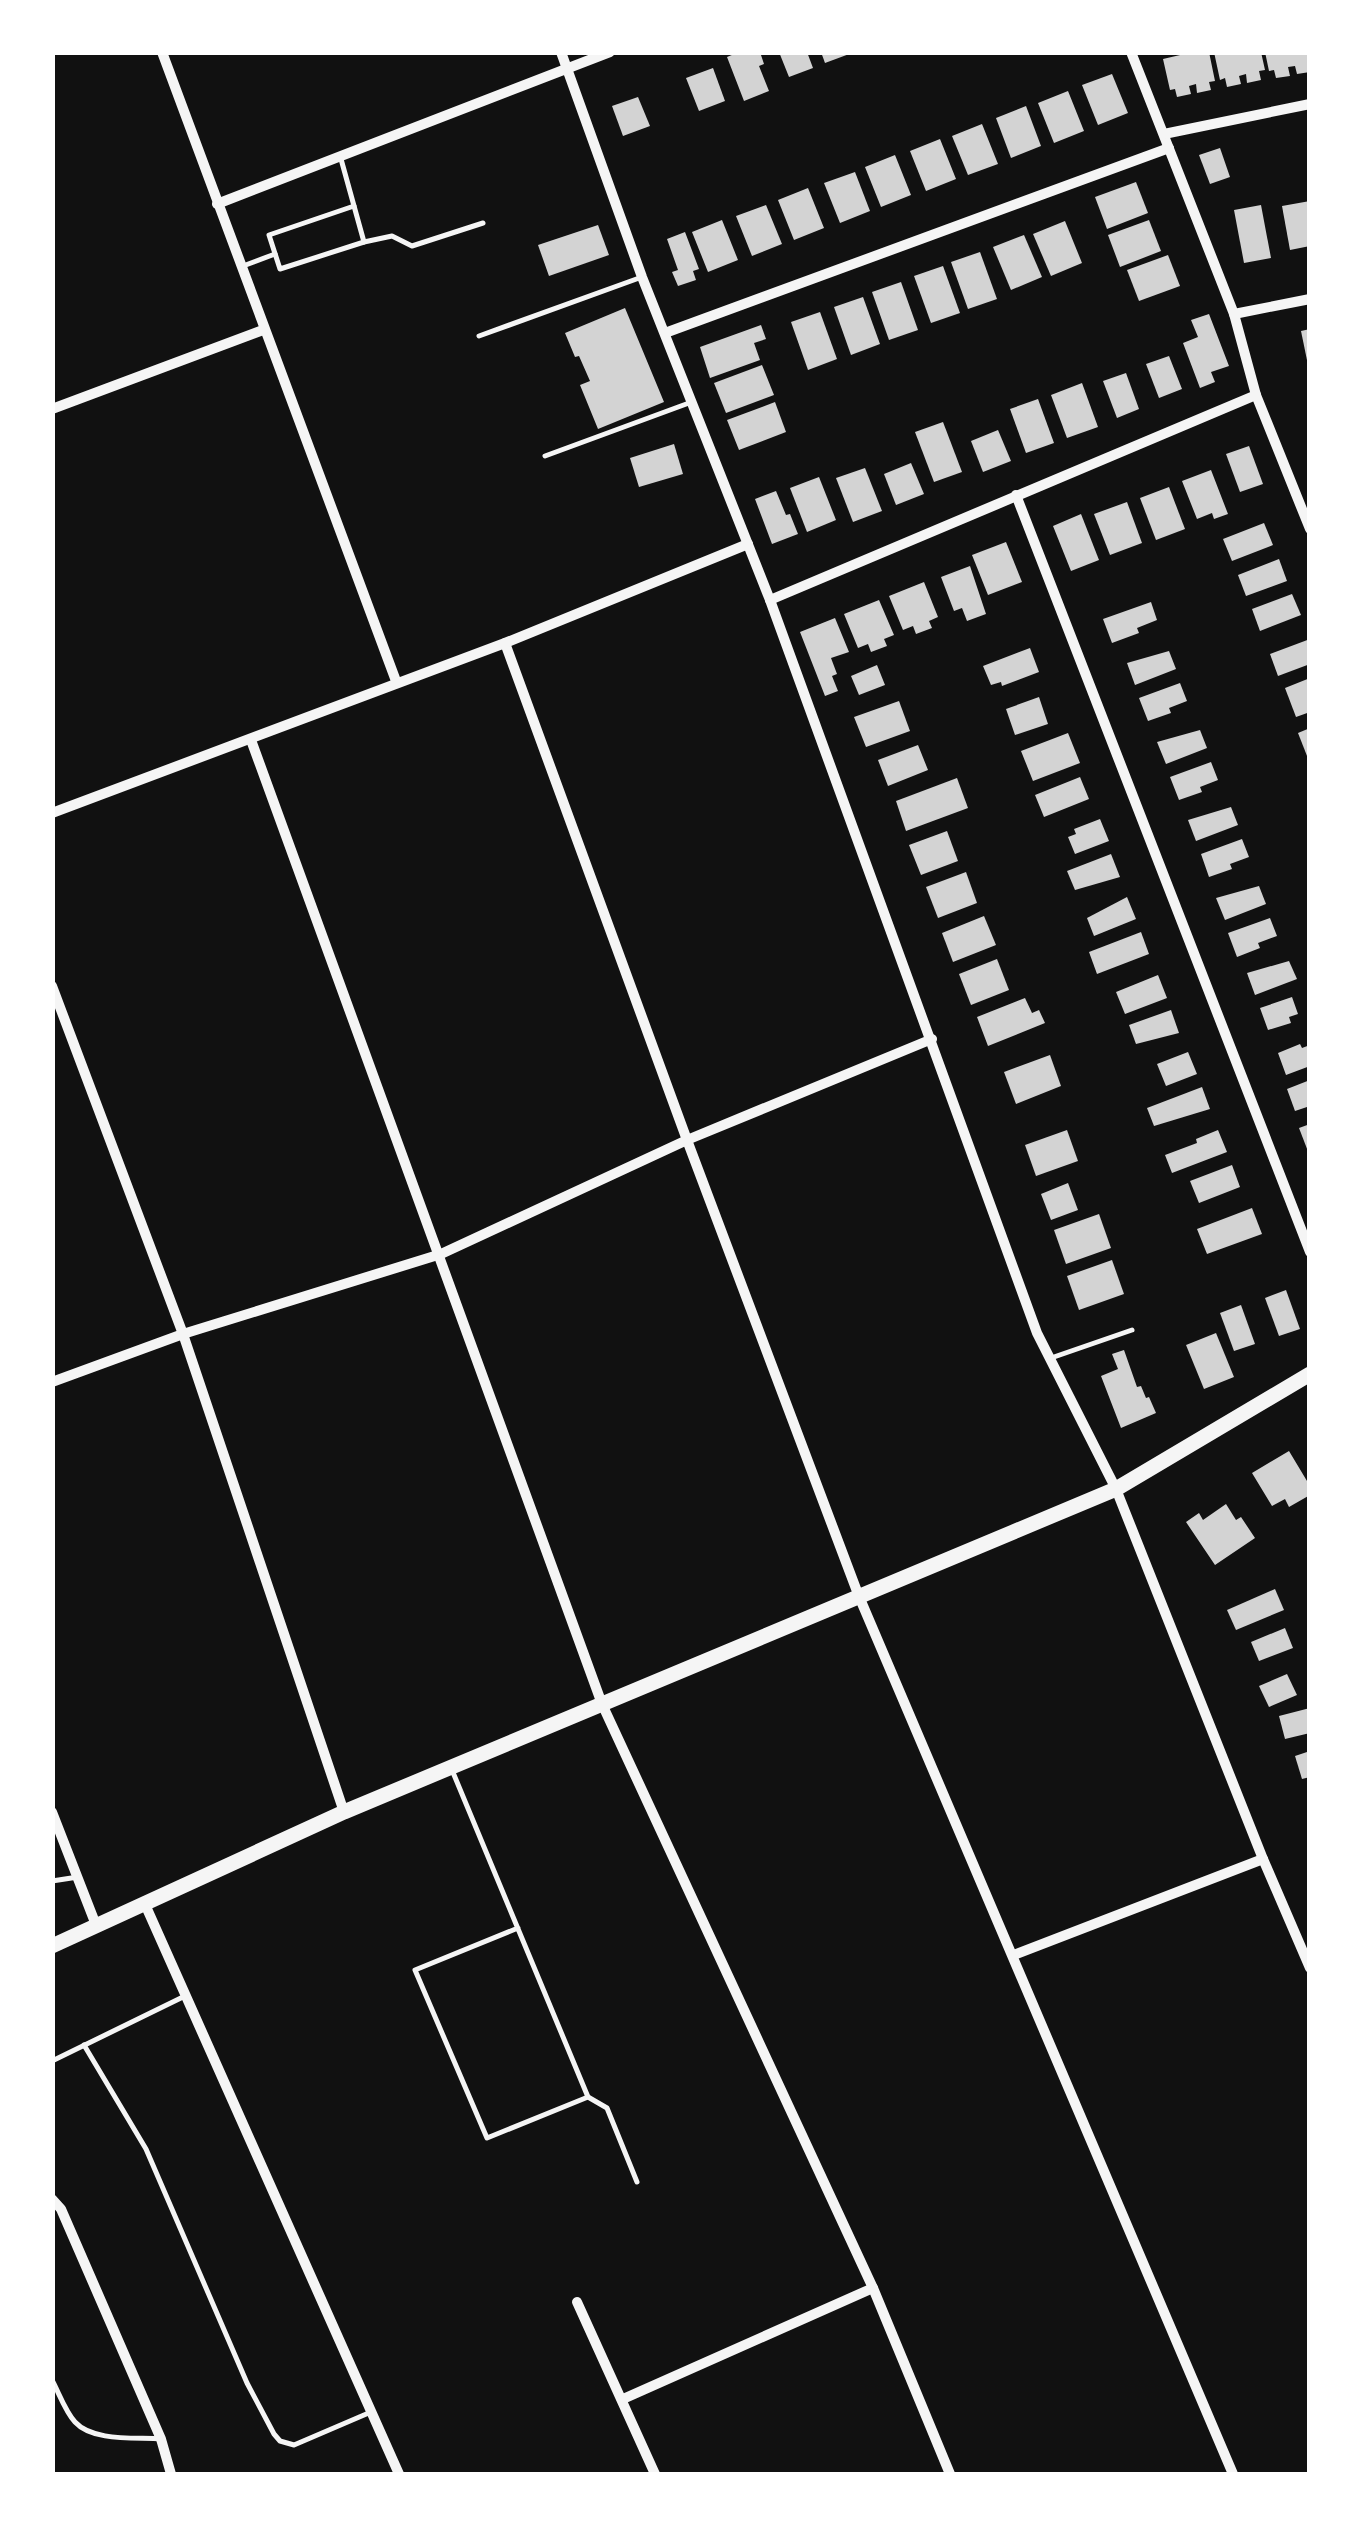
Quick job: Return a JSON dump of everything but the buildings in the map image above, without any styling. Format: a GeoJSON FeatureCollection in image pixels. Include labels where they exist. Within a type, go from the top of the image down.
{"type":"FeatureCollection","features":[{"type":"Feature","properties":{"kind":"main road"},"geometry":{"type":"LineString","coordinates":[[52,1946],[344,1812],[1116,1489],[1310,1374]]}},
{"type":"Feature","properties":{"kind":"street"},"geometry":{"type":"LineString","coordinates":[[162,52],[396,682]]}},
{"type":"Feature","properties":{"kind":"street"},"geometry":{"type":"LineString","coordinates":[[562,52],[642,277],[770,600],[932,1038],[1036,1334],[1116,1489],[1310,1968]]}},
{"type":"Feature","properties":{"kind":"street"},"geometry":{"type":"LineString","coordinates":[[217,204],[610,52]]}},
{"type":"Feature","properties":{"kind":"street"},"geometry":{"type":"LineString","coordinates":[[1131,52],[1234,314],[1256,396],[1310,529]]}},
{"type":"Feature","properties":{"kind":"street"},"geometry":{"type":"LineString","coordinates":[[1164,134],[1310,104]]}},
{"type":"Feature","properties":{"kind":"street"},"geometry":{"type":"LineString","coordinates":[[665,333],[1169,148]]}},
{"type":"Feature","properties":{"kind":"street"},"geometry":{"type":"LineString","coordinates":[[1234,314],[1310,299]]}},
{"type":"Feature","properties":{"kind":"street"},"geometry":{"type":"LineString","coordinates":[[52,410],[263,330]]}},
{"type":"Feature","properties":{"kind":"street"},"geometry":{"type":"LineString","coordinates":[[770,600],[1256,396]]}},
{"type":"Feature","properties":{"kind":"street"},"geometry":{"type":"LineString","coordinates":[[1016,495],[1310,1252]]}},
{"type":"Feature","properties":{"kind":"street"},"geometry":{"type":"LineString","coordinates":[[52,813],[505,643],[748,544]]}},
{"type":"Feature","properties":{"kind":"street"},"geometry":{"type":"LineString","coordinates":[[505,643],[686,1140],[858,1594],[1234,2474]]}},
{"type":"Feature","properties":{"kind":"street"},"geometry":{"type":"LineString","coordinates":[[251,740],[602,1704],[873,2288],[950,2474]]}},
{"type":"Feature","properties":{"kind":"street"},"geometry":{"type":"LineString","coordinates":[[52,986],[183,1334],[344,1812]]}},
{"type":"Feature","properties":{"kind":"street"},"geometry":{"type":"LineString","coordinates":[[52,1382],[183,1334],[441,1254],[686,1140],[932,1038]]}},
{"type":"Feature","properties":{"kind":"street"},"geometry":{"type":"LineString","coordinates":[[52,1812],[96,1925]]}},
{"type":"Feature","properties":{"kind":"street"},"geometry":{"type":"LineString","coordinates":[[1014,1955],[1263,1859]]}},
{"type":"Feature","properties":{"kind":"street"},"geometry":{"type":"LineString","coordinates":[[144,1902],[399,2474]]}},
{"type":"Feature","properties":{"kind":"street"},"geometry":{"type":"LineString","coordinates":[[52,2199],[61,2209],[161,2438],[171,2474]]}},
{"type":"Feature","properties":{"kind":"street"},"geometry":{"type":"LineString","coordinates":[[623,2399],[873,2288]]}},
{"type":"Feature","properties":{"kind":"street"},"geometry":{"type":"LineString","coordinates":[[576,2302],[655,2474]]}},
{"type":"Feature","properties":{"kind":"lane"},"geometry":{"type":"LineString","coordinates":[[341,156],[364,242]]}},
{"type":"Feature","properties":{"kind":"lane"},"geometry":{"type":"LineString","coordinates":[[354,206],[268,234],[280,270],[364,242],[392,236],[412,246],[483,223]]}},
{"type":"Feature","properties":{"kind":"lane"},"geometry":{"type":"LineString","coordinates":[[240,267],[275,253]]}},
{"type":"Feature","properties":{"kind":"lane"},"geometry":{"type":"LineString","coordinates":[[479,336],[642,277]]}},
{"type":"Feature","properties":{"kind":"lane"},"geometry":{"type":"LineString","coordinates":[[545,456],[692,402]]}},
{"type":"Feature","properties":{"kind":"lane"},"geometry":{"type":"LineString","coordinates":[[1051,1358],[1132,1330]]}},
{"type":"Feature","properties":{"kind":"lane"},"geometry":{"type":"LineString","coordinates":[[451,1767],[566,2036],[588,2097],[606,2108],[637,2182]]}},
{"type":"Feature","properties":{"kind":"lane"},"geometry":{"type":"LineString","coordinates":[[52,1881],[78,1877]]}},
{"type":"Feature","properties":{"kind":"lane"},"geometry":{"type":"LineString","coordinates":[[518,1928],[415,1970],[486,2138],[588,2097]]}},
{"type":"Feature","properties":{"kind":"lane"},"geometry":{"type":"LineString","coordinates":[[52,2060],[186,1996]]}},
{"type":"Feature","properties":{"kind":"lane"},"geometry":{"type":"LineString","coordinates":[[84,2045],[146,2149],[247,2383],[274,2434],[294,2445],[371,2412]]}},
{"type":"Feature","properties":{"kind":"lane"},"geometry":{"type":"LineString","coordinates":[[52,2380],[82,2428],[104,2434],[161,2438]]}}]}
